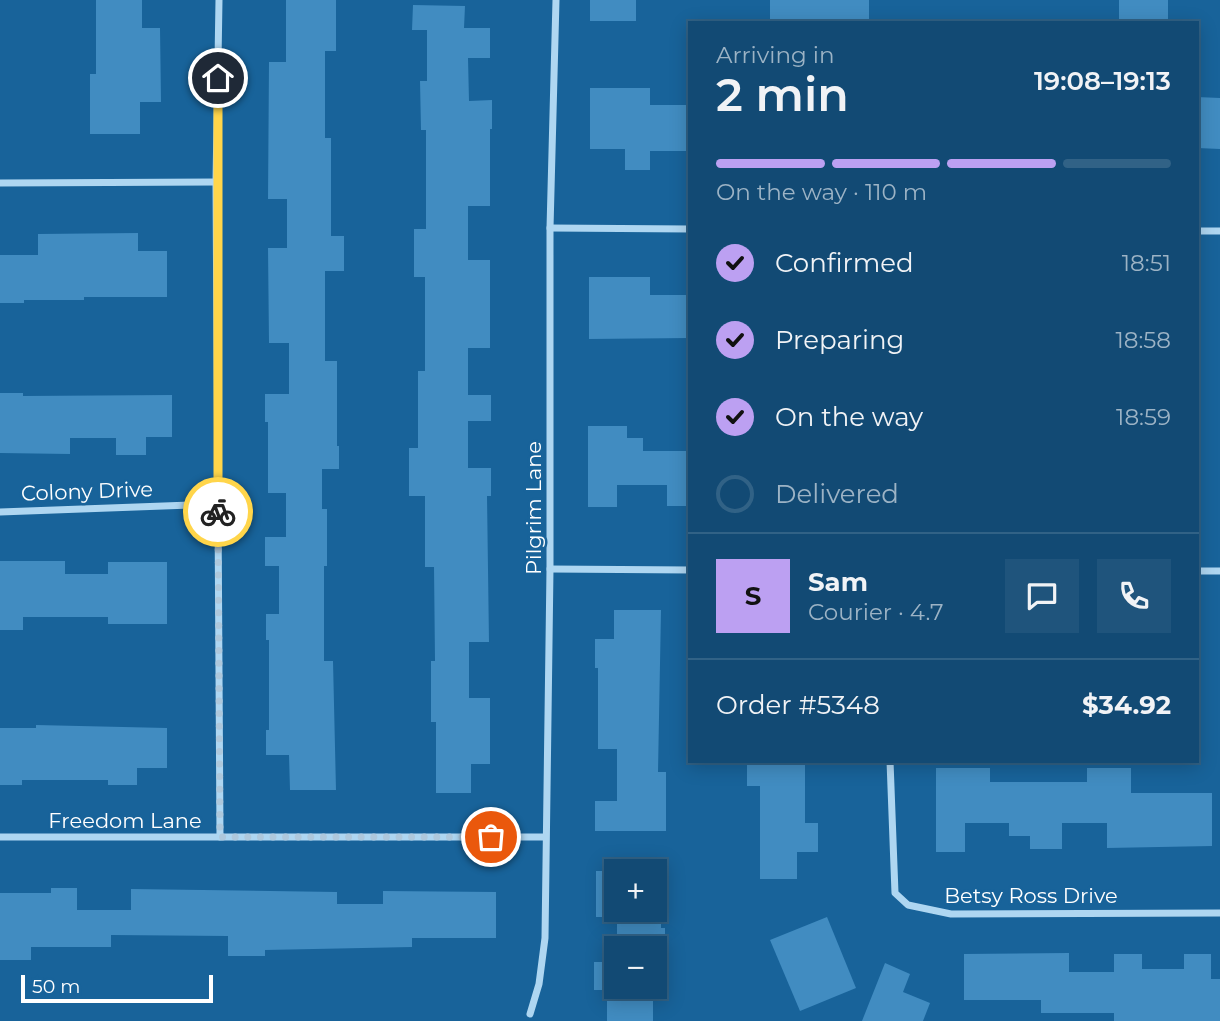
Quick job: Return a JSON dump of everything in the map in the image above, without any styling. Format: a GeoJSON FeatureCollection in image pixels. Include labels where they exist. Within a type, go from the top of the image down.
{"type":"FeatureCollection","features":[{"type":"Feature","properties":{"kind":"street"},"geometry":{"type":"LineString","coordinates":[[219,0],[216,182],[220,837]]}},
{"type":"Feature","properties":{"kind":"street","name":"Pilgrim Lane"},"geometry":{"type":"LineString","coordinates":[[530,1014],[545,938],[550,569],[550,228],[556,0]]}},
{"type":"Feature","properties":{"kind":"street"},"geometry":{"type":"LineString","coordinates":[[0,183],[216,182]]}},
{"type":"Feature","properties":{"kind":"street"},"geometry":{"type":"LineString","coordinates":[[550,228],[688,229]]}},
{"type":"Feature","properties":{"kind":"street"},"geometry":{"type":"LineString","coordinates":[[1199,231],[1220,231]]}},
{"type":"Feature","properties":{"kind":"street","name":"Colony Drive"},"geometry":{"type":"LineString","coordinates":[[0,512],[218,504]]}},
{"type":"Feature","properties":{"kind":"street"},"geometry":{"type":"LineString","coordinates":[[550,569],[688,570]]}},
{"type":"Feature","properties":{"kind":"street"},"geometry":{"type":"LineString","coordinates":[[1199,571],[1220,571]]}},
{"type":"Feature","properties":{"kind":"street","name":"Betsy Ross Drive"},"geometry":{"type":"LineString","coordinates":[[890,763],[895,893],[908,905],[951,914],[1220,913]]}},
{"type":"Feature","properties":{"kind":"street","name":"Freedom Lane"},"geometry":{"type":"LineString","coordinates":[[0,837],[545,837]]}},
{"type":"Feature","properties":{"kind":"building"},"geometry":{"type":"Polygon","coordinates":[[[96,0],[142,0],[142,28],[160,28],[161,102],[140,102],[140,134],[90,134],[90,74],[96,74],[96,0]]]}},
{"type":"Feature","properties":{"kind":"building"},"geometry":{"type":"Polygon","coordinates":[[[286,0],[336,0],[336,51],[325,51],[325,138],[331,138],[331,236],[344,236],[344,271],[325,271],[325,361],[337,361],[339,469],[322,469],[322,509],[327,509],[324,661],[333,661],[336,790],[290,790],[289,755],[266,755],[266,730],[269,730],[269,640],[266,640],[266,614],[279,614],[279,566],[265,566],[265,537],[286,537],[286,493],[268,493],[268,422],[265,422],[265,394],[289,394],[289,343],[269,343],[268,248],[287,248],[287,199],[268,199],[269,62],[286,62],[286,0]]]}},
{"type":"Feature","properties":{"kind":"building"},"geometry":{"type":"Polygon","coordinates":[[[590,0],[636,0],[636,21],[590,21],[590,0]]]}},
{"type":"Feature","properties":{"kind":"building"},"geometry":{"type":"Polygon","coordinates":[[[770,0],[869,0],[869,21],[770,21],[770,0]]]}},
{"type":"Feature","properties":{"kind":"building"},"geometry":{"type":"Polygon","coordinates":[[[1119,0],[1168,0],[1168,21],[1119,21],[1119,0]]]}},
{"type":"Feature","properties":{"kind":"building"},"geometry":{"type":"Polygon","coordinates":[[[413,5],[465,6],[464,28],[490,28],[490,58],[468,58],[469,101],[492,100],[490,206],[468,206],[468,260],[490,260],[490,348],[468,348],[468,395],[491,395],[491,421],[468,421],[468,468],[491,468],[491,496],[487,496],[489,642],[469,642],[469,698],[490,698],[490,764],[471,764],[471,793],[436,793],[436,722],[431,722],[431,661],[435,661],[434,567],[425,567],[425,496],[409,496],[409,448],[418,448],[418,371],[425,371],[425,277],[414,277],[414,229],[426,229],[426,130],[421,130],[420,81],[427,81],[427,30],[412,30],[413,5]]]}},
{"type":"Feature","properties":{"kind":"building"},"geometry":{"type":"Polygon","coordinates":[[[590,88],[650,88],[650,105],[688,105],[688,151],[650,151],[650,170],[625,170],[625,149],[590,149],[590,88]]]}},
{"type":"Feature","properties":{"kind":"building"},"geometry":{"type":"Polygon","coordinates":[[[1199,97],[1220,98],[1220,149],[1199,148],[1199,97]]]}},
{"type":"Feature","properties":{"kind":"building"},"geometry":{"type":"Polygon","coordinates":[[[138,233],[138,251],[167,251],[167,297],[84,297],[84,300],[24,300],[24,303],[0,303],[0,255],[38,255],[38,234],[138,233]]]}},
{"type":"Feature","properties":{"kind":"building"},"geometry":{"type":"Polygon","coordinates":[[[589,277],[650,277],[650,295],[688,295],[688,338],[589,339],[589,277]]]}},
{"type":"Feature","properties":{"kind":"building"},"geometry":{"type":"Polygon","coordinates":[[[0,393],[23,393],[23,396],[172,395],[172,437],[146,437],[146,455],[116,455],[116,438],[70,438],[70,454],[0,453],[0,393]]]}},
{"type":"Feature","properties":{"kind":"building"},"geometry":{"type":"Polygon","coordinates":[[[588,426],[627,426],[627,438],[643,438],[643,451],[688,451],[688,506],[667,506],[667,485],[617,485],[617,507],[588,507],[588,426]]]}},
{"type":"Feature","properties":{"kind":"building"},"geometry":{"type":"Polygon","coordinates":[[[0,561],[65,561],[65,574],[108,574],[108,562],[167,562],[167,624],[108,624],[108,617],[23,617],[23,630],[0,630],[0,561]]]}},
{"type":"Feature","properties":{"kind":"building"},"geometry":{"type":"Polygon","coordinates":[[[614,610],[661,610],[658,772],[666,772],[666,831],[595,831],[595,801],[617,801],[617,749],[598,749],[598,668],[595,668],[595,639],[614,639],[614,610]]]}},
{"type":"Feature","properties":{"kind":"building"},"geometry":{"type":"Polygon","coordinates":[[[36,725],[167,728],[167,768],[137,768],[137,785],[108,785],[108,780],[22,780],[22,785],[0,785],[0,728],[36,728],[36,725]]]}},
{"type":"Feature","properties":{"kind":"building"},"geometry":{"type":"Polygon","coordinates":[[[747,763],[805,763],[805,823],[818,823],[818,852],[797,852],[797,879],[760,879],[760,786],[747,786],[747,763]]]}},
{"type":"Feature","properties":{"kind":"building"},"geometry":{"type":"Polygon","coordinates":[[[936,768],[990,768],[990,782],[1087,782],[1087,768],[1131,768],[1131,793],[1212,793],[1212,846],[1107,848],[1107,823],[1062,823],[1062,849],[1030,849],[1030,836],[1009,836],[1009,823],[965,823],[965,852],[936,852],[936,768]]]}},
{"type":"Feature","properties":{"kind":"building"},"geometry":{"type":"Polygon","coordinates":[[[596,871],[604,871],[604,917],[596,917],[596,871]]]}},
{"type":"Feature","properties":{"kind":"building"},"geometry":{"type":"Polygon","coordinates":[[[51,888],[77,888],[77,910],[131,910],[131,889],[337,892],[337,904],[383,904],[383,891],[496,892],[496,938],[412,938],[412,947],[265,950],[265,956],[228,956],[228,936],[111,935],[111,947],[31,947],[31,960],[0,960],[0,893],[51,893],[51,888]]]}},
{"type":"Feature","properties":{"kind":"building"},"geometry":{"type":"Polygon","coordinates":[[[827,917],[856,988],[800,1011],[770,940],[827,917]]]}},
{"type":"Feature","properties":{"kind":"building"},"geometry":{"type":"Polygon","coordinates":[[[617,922],[661,922],[661,928],[665,928],[665,936],[617,936],[617,922]]]}},
{"type":"Feature","properties":{"kind":"building"},"geometry":{"type":"Polygon","coordinates":[[[1069,953],[1069,972],[1114,972],[1114,954],[1142,954],[1142,969],[1184,969],[1184,954],[1211,954],[1211,979],[1220,979],[1220,1021],[1114,1021],[1114,1013],[1041,1013],[1041,1000],[964,1000],[964,954],[1069,953]]]}},
{"type":"Feature","properties":{"kind":"building"},"geometry":{"type":"Polygon","coordinates":[[[594,962],[604,962],[604,990],[594,990],[594,962]]]}},
{"type":"Feature","properties":{"kind":"building"},"geometry":{"type":"Polygon","coordinates":[[[885,963],[910,974],[903,992],[930,1003],[923,1021],[862,1021],[885,963]]]}},
{"type":"Feature","properties":{"kind":"building"},"geometry":{"type":"Polygon","coordinates":[[[607,999],[653,999],[653,1021],[607,1021],[607,999]]]}},
{"type":"Feature","properties":{"kind":"way so far"},"geometry":{"type":"LineString","coordinates":[[218,512],[220,837],[491,837]]}},
{"type":"Feature","properties":{"kind":"route"},"geometry":{"type":"LineString","coordinates":[[218,78],[218,512]]}}]}
